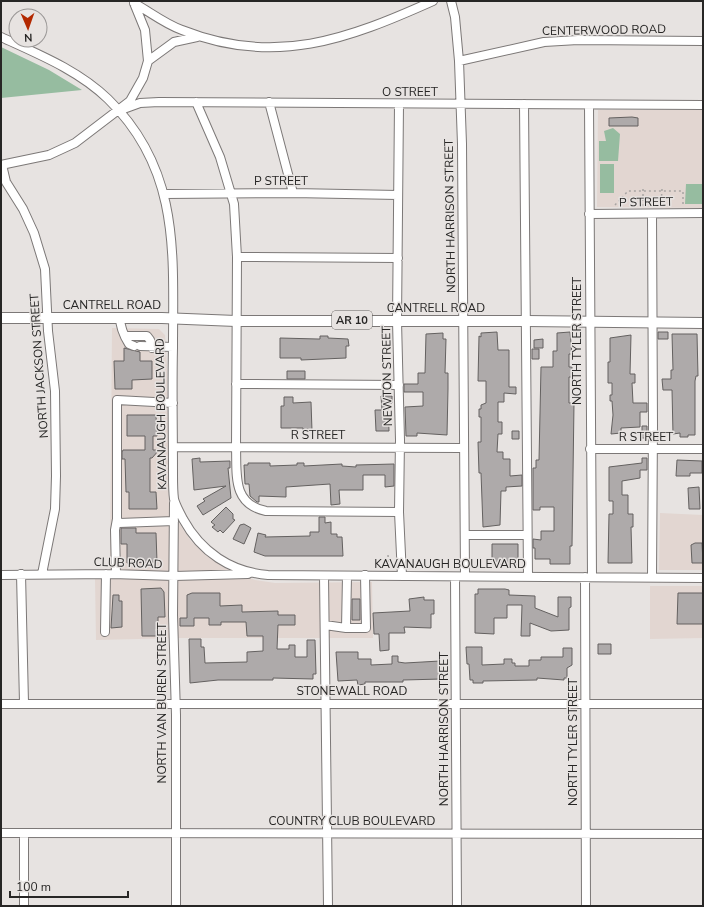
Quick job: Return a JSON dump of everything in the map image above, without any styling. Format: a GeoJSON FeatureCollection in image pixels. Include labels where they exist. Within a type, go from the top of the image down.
{"type":"FeatureCollection","features":[{"type":"Feature","properties":{"kind":"main road","name":"CANTRELL ROAD"},"geometry":{"type":"LineString","coordinates":[[1,318],[120,317],[236,321],[397,320],[703,323]]}},
{"type":"Feature","properties":{"kind":"street"},"geometry":{"type":"LineString","coordinates":[[134,2],[171,26],[202,37],[230,44],[263,48],[312,44],[365,30],[433,1]]}},
{"type":"Feature","properties":{"kind":"street","name":"NORTH HARRISON STREET"},"geometry":{"type":"LineString","coordinates":[[451,1],[455,17],[459,61],[465,576]]}},
{"type":"Feature","properties":{"kind":"street"},"geometry":{"type":"LineString","coordinates":[[2,165],[35,159],[62,150],[75,143],[133,98],[143,78],[148,61],[145,30],[134,2]]}},
{"type":"Feature","properties":{"kind":"street","name":"KAVANAUGH BOULEVARD"},"geometry":{"type":"LineString","coordinates":[[1,37],[78,76],[108,99],[118,110],[145,148],[158,176],[170,220],[172,241],[174,500],[187,525],[205,548],[237,569],[255,574],[324,576],[365,575],[455,577],[528,576],[703,578]]}},
{"type":"Feature","properties":{"kind":"street"},"geometry":{"type":"LineString","coordinates":[[148,61],[174,42],[191,37],[202,37]]}},
{"type":"Feature","properties":{"kind":"street","name":"CENTERWOOD ROAD"},"geometry":{"type":"LineString","coordinates":[[459,61],[526,45],[551,42],[703,41]]}},
{"type":"Feature","properties":{"kind":"street","name":"O STREET"},"geometry":{"type":"LineString","coordinates":[[118,110],[146,102],[703,105]]}},
{"type":"Feature","properties":{"kind":"street"},"geometry":{"type":"LineString","coordinates":[[196,102],[220,157],[231,193],[236,223],[236,447],[239,490],[246,502],[258,509],[284,511],[399,512]]}},
{"type":"Feature","properties":{"kind":"street"},"geometry":{"type":"LineString","coordinates":[[270,102],[293,193]]}},
{"type":"Feature","properties":{"kind":"street","name":"NEWTON STREET"},"geometry":{"type":"LineString","coordinates":[[399,104],[397,320],[400,448],[399,512],[402,576]]}},
{"type":"Feature","properties":{"kind":"street"},"geometry":{"type":"LineString","coordinates":[[524,104],[528,576]]}},
{"type":"Feature","properties":{"kind":"street","name":"NORTH TYLER STREET"},"geometry":{"type":"LineString","coordinates":[[586,906],[586,704],[590,449],[589,105]]}},
{"type":"Feature","properties":{"kind":"street","name":"NORTH JACKSON STREET"},"geometry":{"type":"LineString","coordinates":[[2,165],[6,182],[30,224],[42,257],[55,391],[56,476],[54,515],[42,574]]}},
{"type":"Feature","properties":{"kind":"street","name":"P STREET"},"geometry":{"type":"LineString","coordinates":[[164,194],[293,193],[398,195]]}},
{"type":"Feature","properties":{"kind":"street","name":"P STREET"},"geometry":{"type":"LineString","coordinates":[[589,214],[703,213]]}},
{"type":"Feature","properties":{"kind":"street"},"geometry":{"type":"LineString","coordinates":[[652,214],[652,577]]}},
{"type":"Feature","properties":{"kind":"street"},"geometry":{"type":"LineString","coordinates":[[237,257],[398,258]]}},
{"type":"Feature","properties":{"kind":"street"},"geometry":{"type":"LineString","coordinates":[[120,317],[120,326],[133,342],[151,346],[173,347]]}},
{"type":"Feature","properties":{"kind":"street"},"geometry":{"type":"LineString","coordinates":[[133,342],[147,336],[151,346]]}},
{"type":"Feature","properties":{"kind":"street"},"geometry":{"type":"LineString","coordinates":[[236,384],[399,385]]}},
{"type":"Feature","properties":{"kind":"street"},"geometry":{"type":"LineString","coordinates":[[116,574],[115,530],[117,519],[117,400],[173,403]]}},
{"type":"Feature","properties":{"kind":"street","name":"R STREET"},"geometry":{"type":"LineString","coordinates":[[173,447],[463,448]]}},
{"type":"Feature","properties":{"kind":"street","name":"R STREET"},"geometry":{"type":"LineString","coordinates":[[590,449],[703,450]]}},
{"type":"Feature","properties":{"kind":"street","name":"NORTH VAN BUREN STREET"},"geometry":{"type":"LineString","coordinates":[[174,500],[176,906]]}},
{"type":"Feature","properties":{"kind":"street"},"geometry":{"type":"LineString","coordinates":[[117,519],[119,523],[174,521]]}},
{"type":"Feature","properties":{"kind":"street"},"geometry":{"type":"LineString","coordinates":[[465,535],[527,536]]}},
{"type":"Feature","properties":{"kind":"street","name":"CLUB ROAD"},"geometry":{"type":"LineString","coordinates":[[1,574],[116,574],[174,576],[255,574]]}},
{"type":"Feature","properties":{"kind":"street"},"geometry":{"type":"LineString","coordinates":[[21,574],[24,704]]}},
{"type":"Feature","properties":{"kind":"street"},"geometry":{"type":"LineString","coordinates":[[106,574],[106,632]]}},
{"type":"Feature","properties":{"kind":"street"},"geometry":{"type":"LineString","coordinates":[[325,625],[346,628],[366,628],[365,575]]}},
{"type":"Feature","properties":{"kind":"street"},"geometry":{"type":"LineString","coordinates":[[324,576],[328,906]]}},
{"type":"Feature","properties":{"kind":"street"},"geometry":{"type":"LineString","coordinates":[[346,628],[347,576]]}},
{"type":"Feature","properties":{"kind":"street","name":"NORTH HARRISON STREET"},"geometry":{"type":"LineString","coordinates":[[455,577],[456,833],[458,906]]}},
{"type":"Feature","properties":{"kind":"street","name":"STONEWALL ROAD"},"geometry":{"type":"LineString","coordinates":[[1,704],[703,704]]}},
{"type":"Feature","properties":{"kind":"street","name":"COUNTRY CLUB BOULEVARD"},"geometry":{"type":"LineString","coordinates":[[1,833],[703,834]]}},
{"type":"Feature","properties":{"kind":"street"},"geometry":{"type":"LineString","coordinates":[[24,833],[24,906]]}},
{"type":"Feature","properties":{"kind":"path"},"geometry":{"type":"LineString","coordinates":[[643,190],[643,206]]}},
{"type":"Feature","properties":{"kind":"path"},"geometry":{"type":"LineString","coordinates":[[661,206],[662,190]]}},
{"type":"Feature","properties":{"kind":"path"},"geometry":{"type":"LineString","coordinates":[[615,205],[628,191],[662,190],[683,191],[683,206]]}},
{"type":"Feature","properties":{"kind":"path"},"geometry":{"type":"LineString","coordinates":[[388,555],[389,576]]}},
{"type":"Feature","properties":{"kind":"shaded area"},"geometry":{"type":"Polygon","coordinates":[[[598,110],[703,110],[703,208],[597,207],[598,110]]]}},
{"type":"Feature","properties":{"kind":"shaded area"},"geometry":{"type":"Polygon","coordinates":[[[112,328],[159,329],[165,335],[167,365],[169,508],[191,541],[207,556],[225,568],[255,580],[275,583],[372,582],[373,638],[181,638],[96,640],[95,579],[109,579],[110,567],[112,328]]]}},
{"type":"Feature","properties":{"kind":"shaded area"},"geometry":{"type":"Polygon","coordinates":[[[660,513],[703,515],[703,570],[659,570],[660,513]]]}},
{"type":"Feature","properties":{"kind":"shaded area"},"geometry":{"type":"Polygon","coordinates":[[[650,586],[703,586],[703,638],[650,639],[650,586]]]}},
{"type":"Feature","properties":{"kind":"green space"},"geometry":{"type":"Polygon","coordinates":[[[1,47],[49,70],[82,90],[1,98],[1,47]]]}},
{"type":"Feature","properties":{"kind":"green space"},"geometry":{"type":"Polygon","coordinates":[[[613,128],[620,134],[618,161],[599,161],[599,141],[606,141],[604,131],[613,128]]]}},
{"type":"Feature","properties":{"kind":"green space"},"geometry":{"type":"Polygon","coordinates":[[[600,164],[614,164],[614,193],[600,193],[600,164]]]}},
{"type":"Feature","properties":{"kind":"green space"},"geometry":{"type":"Polygon","coordinates":[[[686,184],[703,184],[703,204],[685,204],[686,184]]]}},
{"type":"Feature","properties":{"kind":"building"},"geometry":{"type":"Polygon","coordinates":[[[609,118],[638,118],[638,126],[609,126],[609,118]]]}},
{"type":"Feature","properties":{"kind":"building"},"geometry":{"type":"Polygon","coordinates":[[[497,332],[498,350],[509,350],[509,387],[516,387],[516,394],[504,393],[504,402],[498,402],[498,422],[502,422],[502,434],[498,434],[497,452],[503,452],[503,459],[510,459],[510,476],[522,475],[522,486],[506,487],[506,491],[501,491],[500,525],[483,527],[478,442],[481,442],[481,417],[479,417],[479,409],[481,409],[481,405],[486,403],[486,381],[478,381],[479,336],[481,337],[481,333],[497,332]]]}},
{"type":"Feature","properties":{"kind":"building"},"geometry":{"type":"Polygon","coordinates":[[[570,332],[572,354],[569,354],[569,367],[572,367],[572,377],[569,377],[569,403],[574,403],[572,546],[570,546],[570,564],[550,564],[550,559],[535,559],[535,548],[533,548],[533,539],[541,540],[541,531],[554,531],[554,507],[540,507],[540,510],[533,510],[533,468],[536,468],[536,460],[539,460],[541,367],[553,367],[553,351],[557,351],[557,333],[570,332]]]}},
{"type":"Feature","properties":{"kind":"building"},"geometry":{"type":"Polygon","coordinates":[[[658,332],[668,332],[668,339],[658,339],[658,332]]]}},
{"type":"Feature","properties":{"kind":"building"},"geometry":{"type":"Polygon","coordinates":[[[443,333],[443,339],[446,339],[445,373],[448,373],[447,435],[417,433],[417,436],[406,436],[405,407],[423,406],[423,392],[404,392],[404,384],[418,384],[418,373],[425,373],[426,334],[443,333]]]}},
{"type":"Feature","properties":{"kind":"building"},"geometry":{"type":"Polygon","coordinates":[[[672,334],[697,334],[698,376],[696,376],[695,381],[695,435],[688,435],[688,437],[680,437],[680,433],[673,434],[672,390],[663,390],[662,379],[671,379],[671,370],[673,370],[672,334]]]}},
{"type":"Feature","properties":{"kind":"building"},"geometry":{"type":"Polygon","coordinates":[[[631,335],[630,374],[635,374],[635,383],[632,383],[633,403],[647,403],[647,412],[640,412],[640,427],[621,428],[621,433],[611,434],[613,415],[610,395],[612,395],[612,383],[608,383],[610,338],[631,335]]]}},
{"type":"Feature","properties":{"kind":"building"},"geometry":{"type":"Polygon","coordinates":[[[320,336],[348,339],[349,346],[346,346],[346,358],[301,360],[301,358],[280,358],[280,338],[320,339],[320,336]]]}},
{"type":"Feature","properties":{"kind":"building"},"geometry":{"type":"Polygon","coordinates":[[[543,339],[543,348],[534,348],[534,340],[543,339]]]}},
{"type":"Feature","properties":{"kind":"building"},"geometry":{"type":"Polygon","coordinates":[[[124,348],[140,352],[140,361],[152,361],[152,379],[132,380],[132,389],[115,389],[114,361],[124,361],[124,348]]]}},
{"type":"Feature","properties":{"kind":"building"},"geometry":{"type":"Polygon","coordinates":[[[532,349],[539,349],[539,359],[532,359],[532,349]]]}},
{"type":"Feature","properties":{"kind":"building"},"geometry":{"type":"Polygon","coordinates":[[[287,371],[305,371],[305,379],[287,379],[287,371]]]}},
{"type":"Feature","properties":{"kind":"building"},"geometry":{"type":"Polygon","coordinates":[[[381,396],[392,396],[392,403],[388,403],[389,431],[376,431],[375,410],[382,410],[381,396]]]}},
{"type":"Feature","properties":{"kind":"building"},"geometry":{"type":"Polygon","coordinates":[[[284,397],[293,397],[293,403],[311,402],[312,431],[303,431],[303,428],[281,428],[281,406],[284,406],[284,397]]]}},
{"type":"Feature","properties":{"kind":"building"},"geometry":{"type":"Polygon","coordinates":[[[127,415],[156,415],[157,436],[153,436],[153,450],[159,450],[152,458],[150,458],[150,492],[156,492],[157,509],[129,509],[129,492],[126,492],[125,459],[122,459],[122,452],[123,450],[145,450],[145,436],[127,436],[127,415]]]}},
{"type":"Feature","properties":{"kind":"building"},"geometry":{"type":"Polygon","coordinates":[[[642,426],[647,426],[647,438],[642,438],[642,426]]]}},
{"type":"Feature","properties":{"kind":"building"},"geometry":{"type":"Polygon","coordinates":[[[512,431],[519,431],[519,439],[512,439],[512,431]]]}},
{"type":"Feature","properties":{"kind":"building"},"geometry":{"type":"Polygon","coordinates":[[[200,458],[200,462],[230,461],[230,468],[228,468],[231,498],[203,515],[197,506],[205,501],[203,499],[226,486],[194,490],[192,459],[200,458]]]}},
{"type":"Feature","properties":{"kind":"building"},"geometry":{"type":"Polygon","coordinates":[[[642,458],[647,458],[647,470],[640,470],[640,478],[622,481],[622,495],[628,495],[628,514],[633,514],[633,527],[631,527],[632,563],[608,563],[609,514],[613,514],[613,501],[609,501],[609,467],[642,463],[642,458]]]}},
{"type":"Feature","properties":{"kind":"building"},"geometry":{"type":"Polygon","coordinates":[[[677,460],[702,461],[702,473],[690,473],[690,476],[676,476],[677,460]]]}},
{"type":"Feature","properties":{"kind":"building"},"geometry":{"type":"Polygon","coordinates":[[[248,463],[270,463],[270,466],[297,465],[297,463],[304,463],[304,466],[342,464],[342,466],[356,467],[356,465],[394,464],[394,486],[385,487],[385,475],[363,475],[363,490],[339,490],[340,504],[331,505],[330,484],[286,487],[286,497],[259,496],[259,502],[257,502],[250,496],[249,484],[245,484],[244,465],[248,465],[248,463]]]}},
{"type":"Feature","properties":{"kind":"building"},"geometry":{"type":"Polygon","coordinates":[[[699,487],[700,509],[689,509],[688,488],[699,487]]]}},
{"type":"Feature","properties":{"kind":"building"},"geometry":{"type":"Polygon","coordinates":[[[226,507],[233,514],[233,519],[235,520],[223,533],[220,530],[218,532],[212,527],[215,525],[211,522],[226,507]]]}},
{"type":"Feature","properties":{"kind":"building"},"geometry":{"type":"Polygon","coordinates":[[[319,517],[325,517],[325,523],[331,522],[331,534],[337,534],[337,537],[342,537],[343,556],[265,556],[254,552],[258,533],[266,535],[265,537],[310,536],[310,532],[319,532],[319,517]]]}},
{"type":"Feature","properties":{"kind":"building"},"geometry":{"type":"Polygon","coordinates":[[[244,524],[251,528],[244,544],[233,539],[240,525],[244,524]]]}},
{"type":"Feature","properties":{"kind":"building"},"geometry":{"type":"Polygon","coordinates":[[[121,528],[136,528],[136,533],[156,533],[157,562],[127,563],[127,544],[121,544],[121,528]]]}},
{"type":"Feature","properties":{"kind":"building"},"geometry":{"type":"Polygon","coordinates":[[[695,543],[702,543],[703,563],[692,563],[691,545],[695,543]]]}},
{"type":"Feature","properties":{"kind":"building"},"geometry":{"type":"Polygon","coordinates":[[[492,544],[518,544],[518,565],[492,564],[492,544]]]}},
{"type":"Feature","properties":{"kind":"building"},"geometry":{"type":"Polygon","coordinates":[[[161,588],[164,592],[165,617],[158,617],[158,636],[142,636],[141,589],[161,588]]]}},
{"type":"Feature","properties":{"kind":"building"},"geometry":{"type":"Polygon","coordinates":[[[478,589],[505,589],[509,590],[509,595],[535,596],[535,608],[558,617],[558,597],[571,597],[571,607],[569,608],[569,630],[551,631],[530,623],[530,636],[521,636],[522,605],[507,605],[507,618],[494,618],[494,634],[475,633],[475,594],[478,594],[478,589]]]}},
{"type":"Feature","properties":{"kind":"building"},"geometry":{"type":"Polygon","coordinates":[[[192,593],[220,593],[220,606],[242,605],[242,612],[278,611],[278,615],[295,615],[295,625],[278,625],[277,649],[289,649],[289,645],[295,645],[295,657],[307,657],[307,640],[315,640],[316,674],[313,674],[313,679],[273,678],[273,680],[218,680],[190,683],[189,639],[201,639],[201,647],[204,647],[205,663],[247,662],[247,652],[263,651],[263,636],[247,636],[246,622],[221,622],[221,625],[209,625],[209,618],[194,618],[194,626],[180,626],[180,618],[187,618],[187,595],[192,593]]]}},
{"type":"Feature","properties":{"kind":"building"},"geometry":{"type":"Polygon","coordinates":[[[678,593],[703,593],[703,624],[677,624],[678,593]]]}},
{"type":"Feature","properties":{"kind":"building"},"geometry":{"type":"Polygon","coordinates":[[[113,595],[119,595],[119,601],[122,601],[122,627],[111,628],[113,595]]]}},
{"type":"Feature","properties":{"kind":"building"},"geometry":{"type":"Polygon","coordinates":[[[424,597],[424,600],[434,600],[434,614],[431,614],[431,628],[404,627],[405,633],[389,633],[389,650],[380,651],[379,634],[374,634],[373,613],[410,611],[409,599],[424,597]]]}},
{"type":"Feature","properties":{"kind":"building"},"geometry":{"type":"Polygon","coordinates":[[[352,599],[360,599],[360,620],[352,620],[352,599]]]}},
{"type":"Feature","properties":{"kind":"building"},"geometry":{"type":"Polygon","coordinates":[[[598,644],[611,644],[611,654],[598,654],[598,644]]]}},
{"type":"Feature","properties":{"kind":"building"},"geometry":{"type":"Polygon","coordinates":[[[466,647],[482,647],[482,665],[504,664],[504,659],[512,659],[512,663],[515,663],[515,666],[529,666],[529,660],[541,660],[541,657],[563,657],[563,648],[572,648],[572,665],[567,668],[567,678],[564,678],[564,680],[537,678],[537,680],[483,681],[483,683],[473,683],[473,680],[470,680],[466,647]]]}},
{"type":"Feature","properties":{"kind":"building"},"geometry":{"type":"Polygon","coordinates":[[[336,652],[358,652],[358,659],[371,659],[371,665],[392,664],[392,656],[398,656],[398,662],[405,663],[440,661],[442,679],[403,680],[403,682],[365,682],[365,684],[358,685],[357,680],[338,681],[336,652]]]}},
{"type":"Feature","properties":{"kind":"tunnel"},"geometry":{"type":"LineString","coordinates":[[134,341],[140,342]]}}]}
